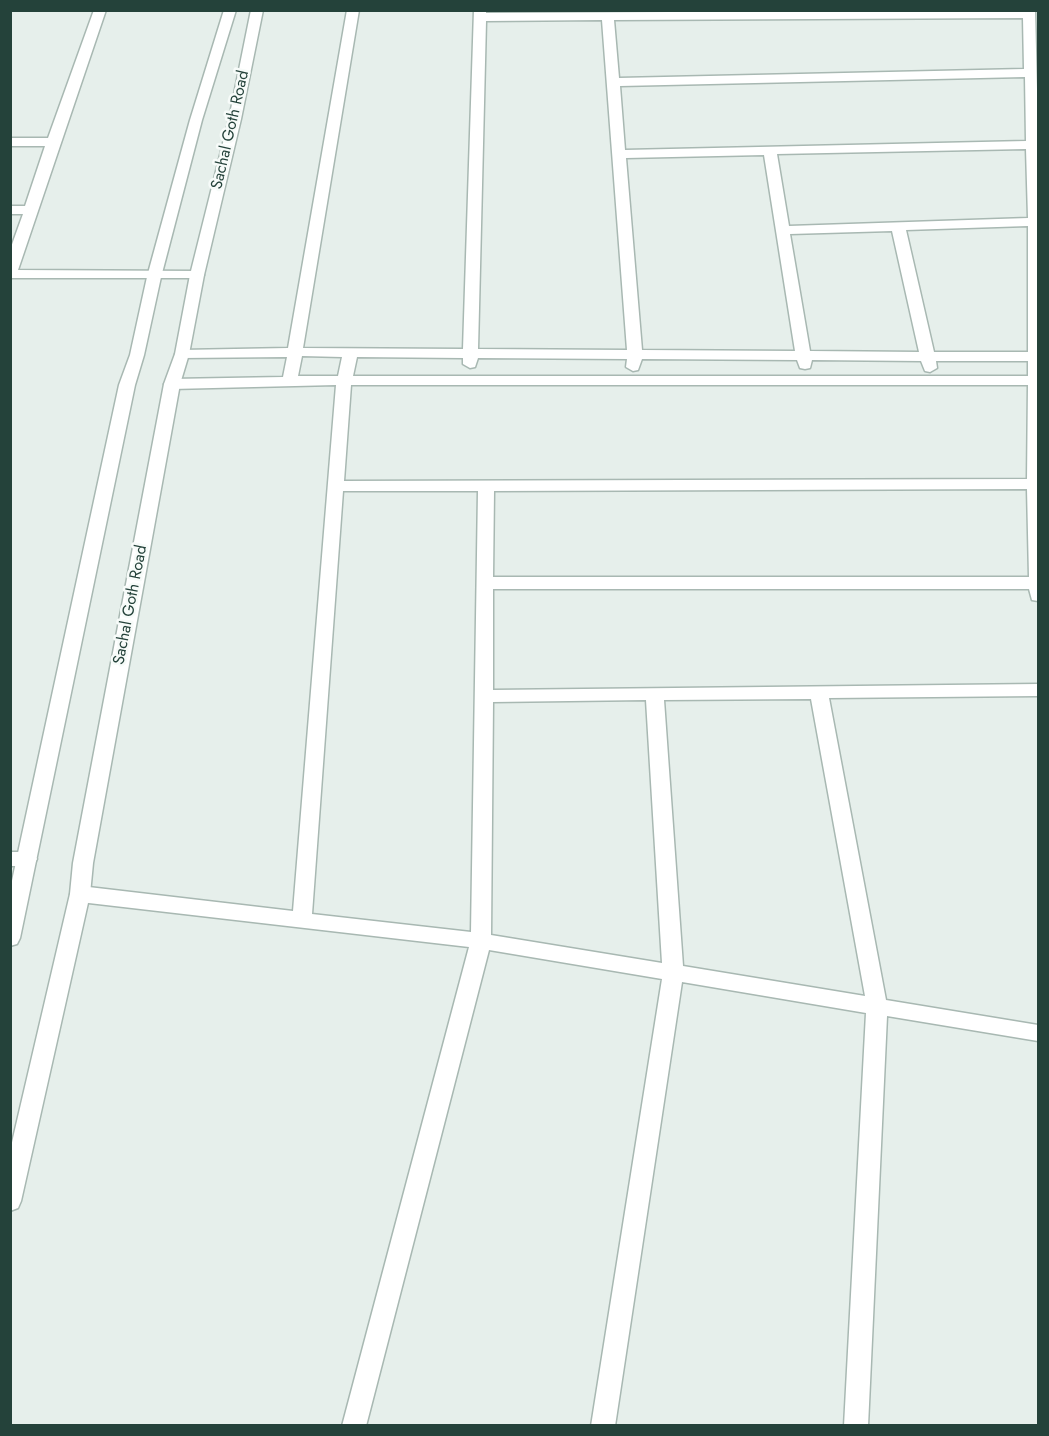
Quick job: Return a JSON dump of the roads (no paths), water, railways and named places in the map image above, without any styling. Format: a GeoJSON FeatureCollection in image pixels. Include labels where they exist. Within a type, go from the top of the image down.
{"type":"FeatureCollection","features":[{"type":"Feature","properties":{"kind":"street"},"geometry":{"type":"LineString","coordinates":[[100,10],[53,142],[10,274],[154,277],[196,275]]}},
{"type":"Feature","properties":{"kind":"street","name":"Sachal Goth Road"},"geometry":{"type":"LineString","coordinates":[[10,938],[21,897],[19,859],[127,386],[137,355],[154,277],[196,120],[230,10]]}},
{"type":"Feature","properties":{"kind":"street","name":"Sachal Goth Road"},"geometry":{"type":"LineString","coordinates":[[10,1201],[80,894],[83,863],[172,384],[182,354],[196,275],[235,119],[257,10]]}},
{"type":"Feature","properties":{"kind":"street"},"geometry":{"type":"LineString","coordinates":[[290,381],[353,10]]}},
{"type":"Feature","properties":{"kind":"street"},"geometry":{"type":"LineString","coordinates":[[470,380],[480,14],[608,16],[1029,12],[1035,222],[1037,380],[1035,484],[1038,596]]}},
{"type":"Feature","properties":{"kind":"street"},"geometry":{"type":"LineString","coordinates":[[608,16],[635,355],[632,380]]}},
{"type":"Feature","properties":{"kind":"street"},"geometry":{"type":"LineString","coordinates":[[613,82],[1031,73]]}},
{"type":"Feature","properties":{"kind":"street"},"geometry":{"type":"LineString","coordinates":[[10,142],[53,142]]}},
{"type":"Feature","properties":{"kind":"street"},"geometry":{"type":"LineString","coordinates":[[619,154],[1032,145]]}},
{"type":"Feature","properties":{"kind":"street"},"geometry":{"type":"LineString","coordinates":[[770,151],[803,356],[810,380]]}},
{"type":"Feature","properties":{"kind":"street"},"geometry":{"type":"LineString","coordinates":[[10,210],[31,210]]}},
{"type":"Feature","properties":{"kind":"street"},"geometry":{"type":"LineString","coordinates":[[783,230],[1035,222]]}},
{"type":"Feature","properties":{"kind":"street"},"geometry":{"type":"LineString","coordinates":[[898,226],[932,380]]}},
{"type":"Feature","properties":{"kind":"street"},"geometry":{"type":"LineString","coordinates":[[302,919],[344,381],[351,352]]}},
{"type":"Feature","properties":{"kind":"street"},"geometry":{"type":"LineString","coordinates":[[182,354],[351,352],[1036,357]]}},
{"type":"Feature","properties":{"kind":"street"},"geometry":{"type":"LineString","coordinates":[[172,384],[470,380],[1037,380]]}},
{"type":"Feature","properties":{"kind":"street"},"geometry":{"type":"LineString","coordinates":[[337,486],[1035,484]]}},
{"type":"Feature","properties":{"kind":"street"},"geometry":{"type":"LineString","coordinates":[[354,1425],[481,941],[486,485]]}},
{"type":"Feature","properties":{"kind":"street"},"geometry":{"type":"LineString","coordinates":[[485,583],[1038,583]]}},
{"type":"Feature","properties":{"kind":"street"},"geometry":{"type":"LineString","coordinates":[[483,696],[1038,690]]}},
{"type":"Feature","properties":{"kind":"street"},"geometry":{"type":"LineString","coordinates":[[819,692],[877,1008],[856,1425]]}},
{"type":"Feature","properties":{"kind":"street"},"geometry":{"type":"LineString","coordinates":[[603,1425],[673,973],[655,694]]}},
{"type":"Feature","properties":{"kind":"street"},"geometry":{"type":"LineString","coordinates":[[80,894],[481,941],[1038,1033]]}}]}
